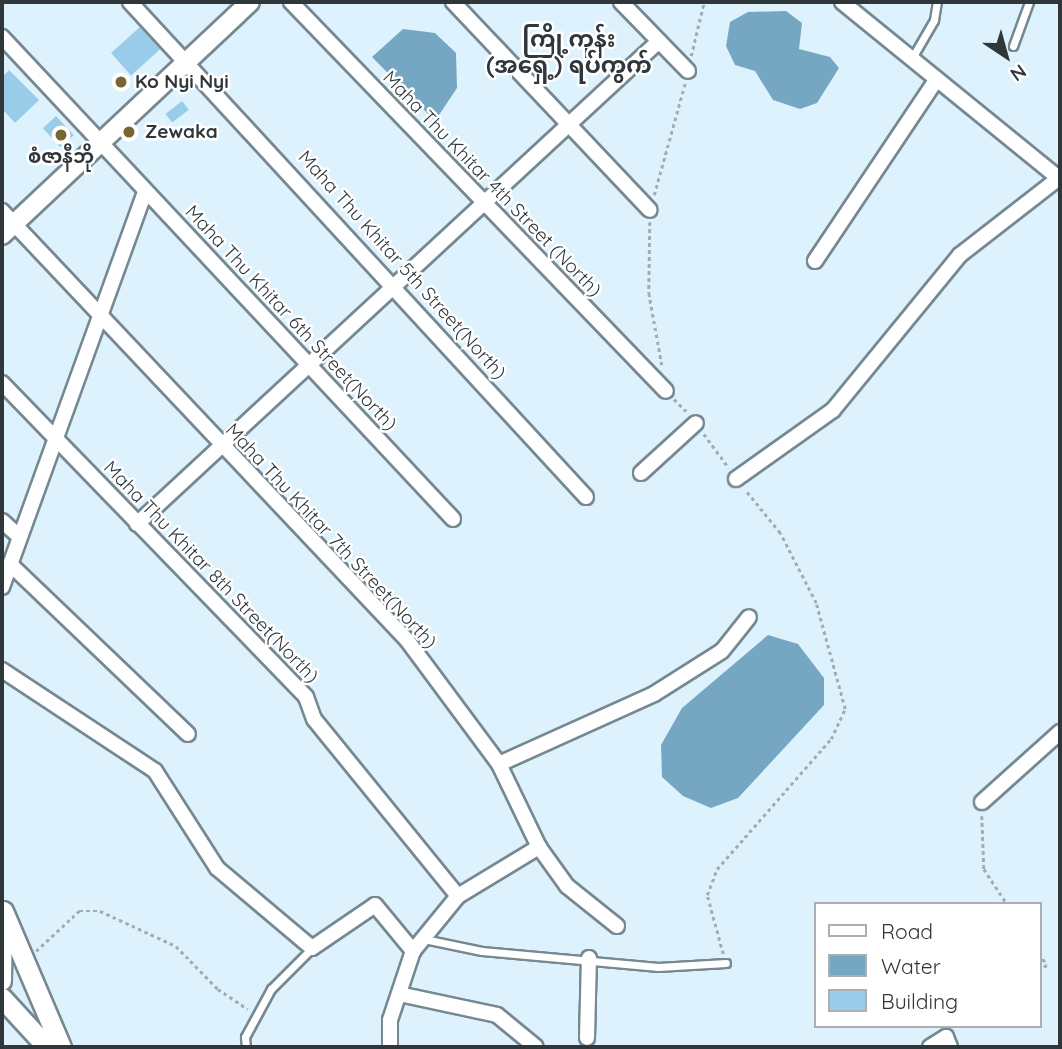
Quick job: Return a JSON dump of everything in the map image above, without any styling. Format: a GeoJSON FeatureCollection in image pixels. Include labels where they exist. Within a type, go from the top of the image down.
{"type":"FeatureCollection","features":[{"type":"Feature","properties":{"kind":"main road"},"geometry":{"type":"LineString","coordinates":[[2,909],[61,1047]]}},
{"type":"Feature","properties":{"kind":"main road"},"geometry":{"type":"LineString","coordinates":[[2,998],[47,1047]]}},
{"type":"Feature","properties":{"kind":"street","name":"Maha Thu Khitar 5th Street(North)"},"geometry":{"type":"LineString","coordinates":[[130,2],[188,60],[586,497]]}},
{"type":"Feature","properties":{"kind":"street"},"geometry":{"type":"LineString","coordinates":[[6,223],[101,143],[250,2]]}},
{"type":"Feature","properties":{"kind":"street","name":"Maha Thu Khitar 4th Street (North)"},"geometry":{"type":"LineString","coordinates":[[291,2],[666,391]]}},
{"type":"Feature","properties":{"kind":"street"},"geometry":{"type":"LineString","coordinates":[[453,2],[650,210]]}},
{"type":"Feature","properties":{"kind":"street"},"geometry":{"type":"LineString","coordinates":[[621,2],[688,71]]}},
{"type":"Feature","properties":{"kind":"street"},"geometry":{"type":"LineString","coordinates":[[736,479],[833,410],[960,255],[1060,178],[842,2]]}},
{"type":"Feature","properties":{"kind":"street","name":"Maha Thu Khitar 6th Street(North)"},"geometry":{"type":"LineString","coordinates":[[2,37],[453,519]]}},
{"type":"Feature","properties":{"kind":"street"},"geometry":{"type":"LineString","coordinates":[[137,524],[659,41]]}},
{"type":"Feature","properties":{"kind":"street"},"geometry":{"type":"LineString","coordinates":[[816,261],[937,79]]}},
{"type":"Feature","properties":{"kind":"street"},"geometry":{"type":"LineString","coordinates":[[2,587],[53,436],[145,191]]}},
{"type":"Feature","properties":{"kind":"street","name":"Maha Thu Khitar 7th Street(North)"},"geometry":{"type":"LineString","coordinates":[[6,223],[100,315],[220,447],[407,640],[499,764],[538,847],[585,905],[617,926]]}},
{"type":"Feature","properties":{"kind":"street","name":"Maha Thu Khitar 8th Street(North)"},"geometry":{"type":"LineString","coordinates":[[2,383],[306,697],[314,719],[458,896]]}},
{"type":"Feature","properties":{"kind":"street"},"geometry":{"type":"LineString","coordinates":[[641,473],[696,423]]}},
{"type":"Feature","properties":{"kind":"street"},"geometry":{"type":"LineString","coordinates":[[2,521],[20,537]]}},
{"type":"Feature","properties":{"kind":"street"},"geometry":{"type":"LineString","coordinates":[[10,564],[188,734]]}},
{"type":"Feature","properties":{"kind":"street"},"geometry":{"type":"LineString","coordinates":[[499,764],[654,694],[722,651],[748,617]]}},
{"type":"Feature","properties":{"kind":"street"},"geometry":{"type":"LineString","coordinates":[[2,670],[155,771],[217,868],[312,948],[376,905],[418,945]]}},
{"type":"Feature","properties":{"kind":"street"},"geometry":{"type":"LineString","coordinates":[[982,802],[1060,732]]}},
{"type":"Feature","properties":{"kind":"street"},"geometry":{"type":"LineString","coordinates":[[390,1047],[390,1020],[418,945],[458,896],[538,847]]}},
{"type":"Feature","properties":{"kind":"street"},"geometry":{"type":"LineString","coordinates":[[2,909],[2,981]]}},
{"type":"Feature","properties":{"kind":"street"},"geometry":{"type":"LineString","coordinates":[[587,1038],[589,958]]}},
{"type":"Feature","properties":{"kind":"street"},"geometry":{"type":"LineString","coordinates":[[399,994],[497,1015],[536,1047]]}},
{"type":"Feature","properties":{"kind":"street"},"geometry":{"type":"LineString","coordinates":[[930,1047],[946,1037],[950,1047]]}},
{"type":"Feature","properties":{"kind":"lane"},"geometry":{"type":"LineString","coordinates":[[911,59],[934,20],[937,2]]}},
{"type":"Feature","properties":{"kind":"lane"},"geometry":{"type":"LineString","coordinates":[[1013,47],[1029,2]]}},
{"type":"Feature","properties":{"kind":"lane"},"geometry":{"type":"LineString","coordinates":[[418,945],[589,958],[658,967],[726,963]]}},
{"type":"Feature","properties":{"kind":"lane"},"geometry":{"type":"LineString","coordinates":[[246,1047],[245,1037],[271,989],[312,948]]}},
{"type":"Feature","properties":{"kind":"path"},"geometry":{"type":"LineString","coordinates":[[704,2],[650,210],[649,293],[666,391],[696,423],[736,479],[780,533],[816,603],[845,709],[831,738],[717,869],[707,895],[726,963]]}},
{"type":"Feature","properties":{"kind":"path"},"geometry":{"type":"LineString","coordinates":[[982,802],[984,869],[1006,902]]}},
{"type":"Feature","properties":{"kind":"path"},"geometry":{"type":"LineString","coordinates":[[26,960],[79,911],[100,911],[176,946],[218,989],[257,1015]]}},
{"type":"Feature","properties":{"kind":"path"},"geometry":{"type":"LineString","coordinates":[[1041,956],[1047,965],[1041,970]]}},
{"type":"Feature","properties":{"kind":"water"},"geometry":{"type":"Polygon","coordinates":[[[786,11],[802,23],[799,49],[830,57],[839,68],[817,103],[800,109],[773,100],[755,71],[735,65],[726,46],[730,22],[748,12],[786,11]]]}},
{"type":"Feature","properties":{"kind":"water"},"geometry":{"type":"Polygon","coordinates":[[[403,29],[435,33],[456,53],[457,88],[435,121],[372,57],[403,29]]]}},
{"type":"Feature","properties":{"kind":"water"},"geometry":{"type":"Polygon","coordinates":[[[768,635],[798,644],[824,678],[824,705],[738,798],[711,808],[683,796],[662,777],[661,745],[682,708],[768,635]]]}},
{"type":"Feature","properties":{"kind":"building"},"geometry":{"type":"Polygon","coordinates":[[[140,27],[160,49],[131,75],[111,53],[140,27]]]}},
{"type":"Feature","properties":{"kind":"building"},"geometry":{"type":"Polygon","coordinates":[[[9,70],[39,100],[15,123],[2,109],[2,77],[9,70]]]}},
{"type":"Feature","properties":{"kind":"building"},"geometry":{"type":"Polygon","coordinates":[[[182,101],[189,110],[172,123],[165,114],[182,101]]]}},
{"type":"Feature","properties":{"kind":"building"},"geometry":{"type":"Polygon","coordinates":[[[56,116],[74,135],[61,147],[43,128],[56,116]]]}},
{"type":"Feature","properties":{"kind":"place","name":"Ko Nyi Nyi"},"geometry":{"type":"Point","coordinates":[121,82]}},
{"type":"Feature","properties":{"kind":"place","name":"Zewaka"},"geometry":{"type":"Point","coordinates":[129,132]}},
{"type":"Feature","properties":{"kind":"place","name":"စံဇာနီဘို"},"geometry":{"type":"Point","coordinates":[61,135]}},
{"type":"Feature","properties":{"kind":"district","name":"ကြို့ကုန်း (အရှေ့) ရပ်ကွက်"},"geometry":{"type":"Point","coordinates":[569,52]}}]}
